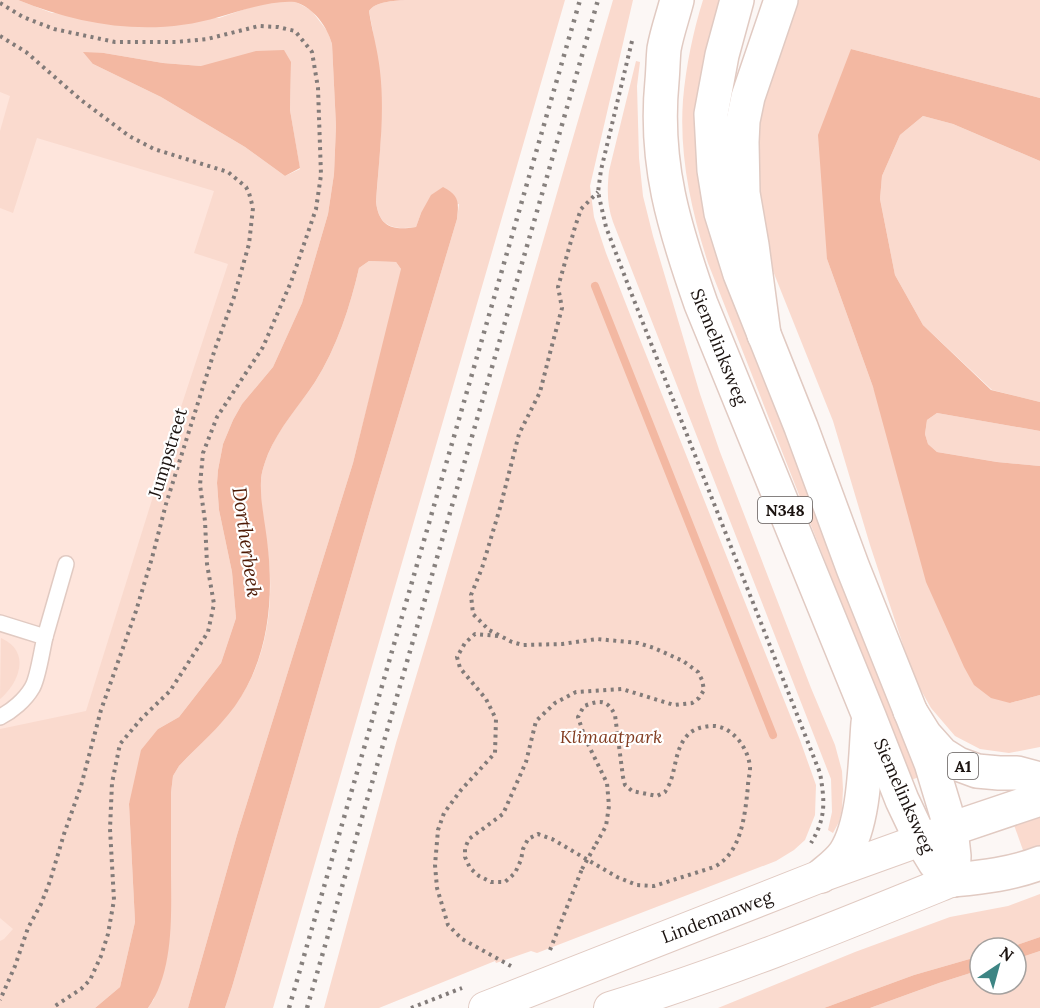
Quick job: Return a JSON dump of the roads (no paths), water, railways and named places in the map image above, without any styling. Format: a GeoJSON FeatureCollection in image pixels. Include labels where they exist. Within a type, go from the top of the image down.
{"type":"FeatureCollection","features":[{"type":"Feature","properties":{"kind":"main road","name":"Siemelinksweg"},"geometry":{"type":"LineString","coordinates":[[677,0],[664,49],[660,99],[660,146],[665,180],[683,254],[701,304],[902,800],[936,835]]}},
{"type":"Feature","properties":{"kind":"main road","name":"Siemelinksweg"},"geometry":{"type":"LineString","coordinates":[[737,0],[722,55],[711,114],[714,170],[721,213],[740,274],[931,763],[936,835],[935,863],[953,880]]}},
{"type":"Feature","properties":{"kind":"main road","name":"N348"},"geometry":{"type":"LineString","coordinates":[[764,335],[743,193],[743,121],[748,97],[781,0]]}},
{"type":"Feature","properties":{"kind":"main road","name":"A1"},"geometry":{"type":"LineString","coordinates":[[910,711],[925,735],[942,754],[958,764],[976,771],[1017,772],[1040,779]]}},
{"type":"Feature","properties":{"kind":"main road","name":"N348"},"geometry":{"type":"LineString","coordinates":[[821,876],[846,852],[855,830],[861,805],[869,716]]}},
{"type":"Feature","properties":{"kind":"main road"},"geometry":{"type":"LineString","coordinates":[[936,835],[1040,799]]}},
{"type":"Feature","properties":{"kind":"main road"},"geometry":{"type":"LineString","coordinates":[[953,880],[992,875],[1040,864]]}},
{"type":"Feature","properties":{"kind":"street","name":"Lindemanweg"},"geometry":{"type":"LineString","coordinates":[[485,1008],[821,876],[936,835]]}},
{"type":"Feature","properties":{"kind":"street"},"geometry":{"type":"LineString","coordinates":[[610,1008],[767,954],[953,880]]}},
{"type":"Feature","properties":{"kind":"lane"},"geometry":{"type":"LineString","coordinates":[[0,717],[11,711],[33,687],[66,564]]}},
{"type":"Feature","properties":{"kind":"lane"},"geometry":{"type":"LineString","coordinates":[[0,623],[45,637]]}},
{"type":"Feature","properties":{"kind":"water","name":"Dortherbeek"},"geometry":{"type":"Polygon","coordinates":[[[18,0],[405,0],[381,3],[369,11],[378,56],[382,104],[376,202],[378,210],[380,217],[388,225],[408,228],[416,227],[431,195],[443,187],[455,196],[458,204],[457,219],[225,1008],[188,1008],[237,835],[353,463],[401,269],[396,262],[369,261],[359,268],[347,312],[330,355],[268,454],[261,481],[270,569],[266,631],[255,670],[246,689],[229,714],[179,766],[173,776],[171,922],[163,976],[148,1008],[95,1008],[120,987],[135,922],[129,804],[141,750],[158,729],[179,717],[221,663],[236,618],[232,572],[219,510],[218,470],[223,444],[233,420],[242,404],[273,367],[302,303],[328,214],[334,174],[336,126],[332,44],[319,18],[295,2],[266,4],[194,23],[143,27],[92,22],[18,0]]]}},
{"type":"Feature","properties":{"kind":"water"},"geometry":{"type":"Polygon","coordinates":[[[851,49],[1040,98],[1040,161],[953,124],[923,116],[900,135],[882,176],[880,199],[895,275],[923,325],[991,390],[1040,402],[1040,431],[937,413],[927,420],[925,434],[928,444],[937,452],[997,462],[1040,466],[1040,695],[1010,703],[991,698],[974,685],[964,667],[926,582],[873,387],[827,259],[818,135],[851,49]]]}},
{"type":"Feature","properties":{"kind":"water"},"geometry":{"type":"Polygon","coordinates":[[[284,50],[291,62],[290,110],[300,168],[285,176],[245,147],[161,97],[93,64],[83,52],[201,66],[256,51],[284,50]]]}},
{"type":"Feature","properties":{"kind":"water"},"geometry":{"type":"Polygon","coordinates":[[[1040,937],[1040,951],[1028,955],[1028,941],[1040,937]]]}},
{"type":"Feature","properties":{"kind":"water"},"geometry":{"type":"Polygon","coordinates":[[[968,959],[968,974],[870,1008],[824,1008],[914,975],[968,959]]]}},
{"type":"Feature","properties":{"kind":"waterway"},"geometry":{"type":"LineString","coordinates":[[595,286],[773,735]]}},
{"type":"Feature","properties":{"kind":"railway"},"geometry":{"type":"LineString","coordinates":[[289,1008],[580,0]]}},
{"type":"Feature","properties":{"kind":"railway"},"geometry":{"type":"LineString","coordinates":[[307,1008],[598,0]]}},
{"type":"Feature","properties":{"kind":"park label","name":"Klimaatpark"},"geometry":{"type":"Point","coordinates":[611,737]}}]}
